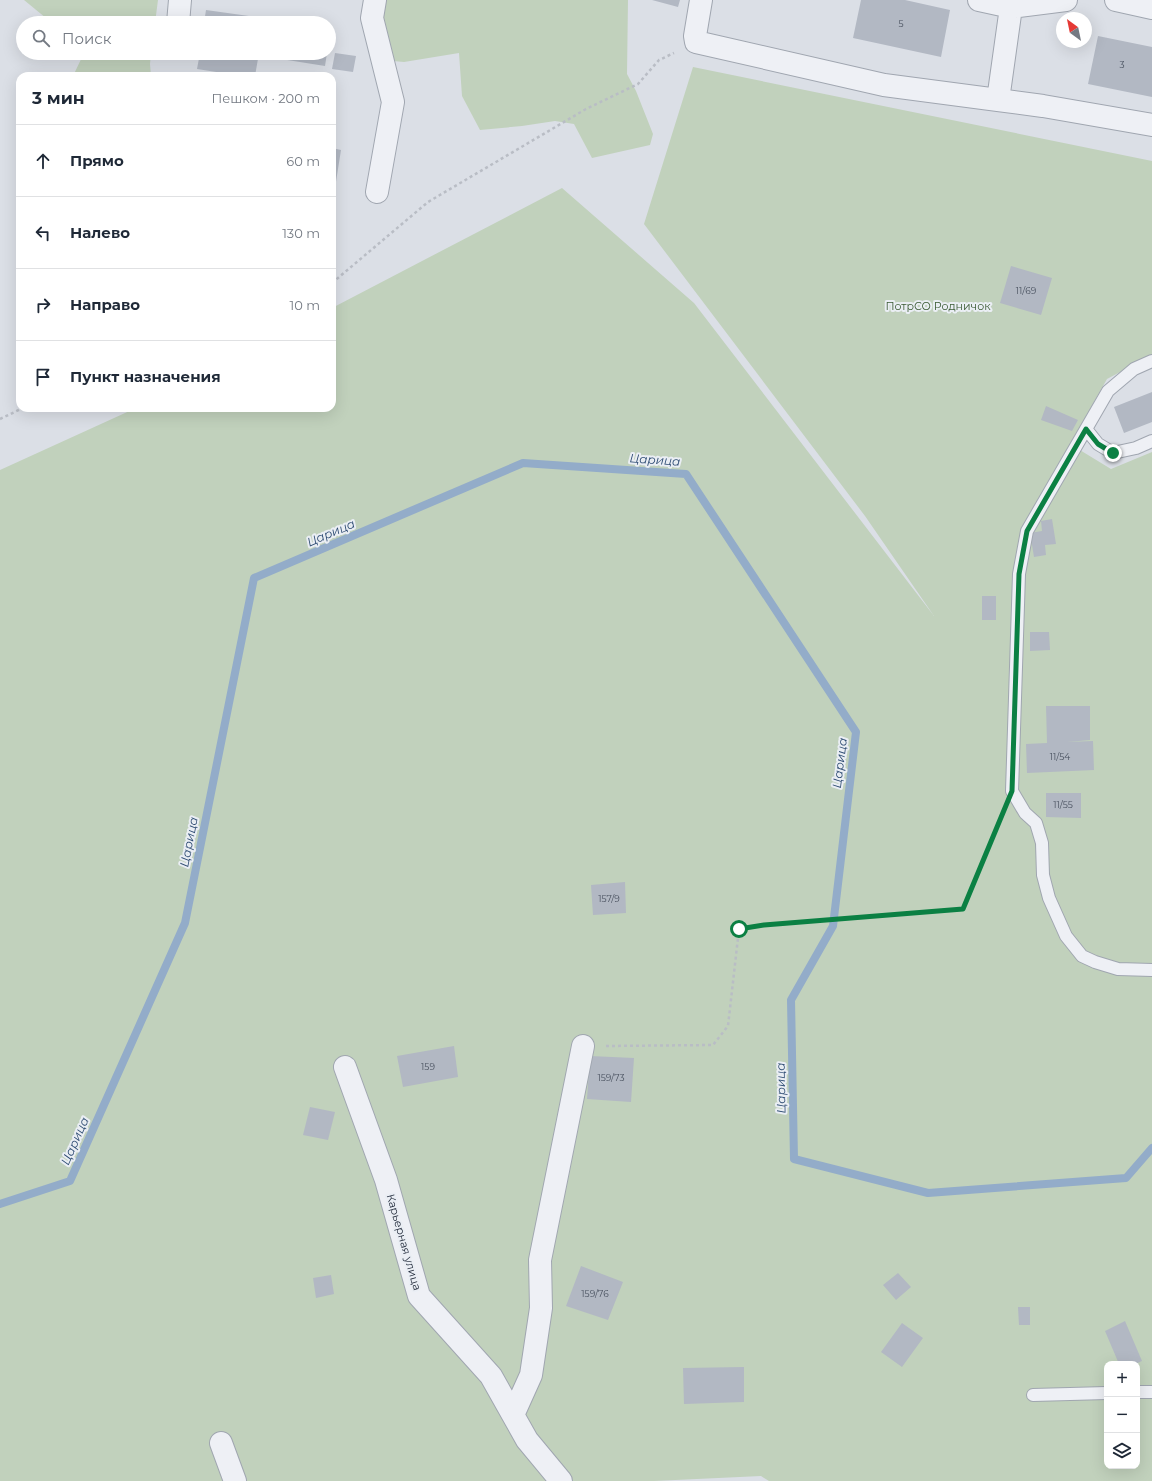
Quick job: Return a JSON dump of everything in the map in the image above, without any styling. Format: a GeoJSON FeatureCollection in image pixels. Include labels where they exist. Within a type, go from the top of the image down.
{"type":"FeatureCollection","features":[{"type":"Feature","properties":{"kind":"street"},"geometry":{"type":"LineString","coordinates":[[179,16],[180,0]]}},
{"type":"Feature","properties":{"kind":"street"},"geometry":{"type":"LineString","coordinates":[[376,0],[372,18],[393,102],[378,192]]}},
{"type":"Feature","properties":{"kind":"street"},"geometry":{"type":"LineString","coordinates":[[701,0],[695,36],[696,42],[884,85],[1043,106],[1152,125]]}},
{"type":"Feature","properties":{"kind":"street"},"geometry":{"type":"LineString","coordinates":[[979,0],[1011,3],[1066,0]]}},
{"type":"Feature","properties":{"kind":"street"},"geometry":{"type":"LineString","coordinates":[[1116,0],[1152,8]]}},
{"type":"Feature","properties":{"kind":"street"},"geometry":{"type":"LineString","coordinates":[[998,100],[1011,3]]}},
{"type":"Feature","properties":{"kind":"street"},"geometry":{"type":"LineString","coordinates":[[513,1415],[531,1375],[541,1308],[540,1260],[584,1046]]}},
{"type":"Feature","properties":{"kind":"street","name":"Карьерная улица"},"geometry":{"type":"LineString","coordinates":[[345,1067],[386,1180],[419,1296],[491,1376],[527,1440],[561,1481]]}},
{"type":"Feature","properties":{"kind":"street"},"geometry":{"type":"LineString","coordinates":[[221,1443],[236,1481]]}},
{"type":"Feature","properties":{"kind":"lane"},"geometry":{"type":"LineString","coordinates":[[1152,361],[1134,369],[1108,391],[1027,531],[1019,574],[1012,791],[1025,813],[1036,823],[1042,843],[1043,875],[1049,898],[1066,936],[1082,956],[1095,962],[1118,969],[1152,970]]}},
{"type":"Feature","properties":{"kind":"lane"},"geometry":{"type":"LineString","coordinates":[[1086,429],[1098,444],[1113,453],[1136,448],[1152,441]]}},
{"type":"Feature","properties":{"kind":"lane"},"geometry":{"type":"LineString","coordinates":[[1140,1392],[1152,1392]]}},
{"type":"Feature","properties":{"kind":"lane"},"geometry":{"type":"LineString","coordinates":[[1033,1395],[1104,1393]]}},
{"type":"Feature","properties":{"kind":"path"},"geometry":{"type":"LineString","coordinates":[[336,281],[428,202],[586,109],[638,84],[658,60],[696,42]]}},
{"type":"Feature","properties":{"kind":"path"},"geometry":{"type":"LineString","coordinates":[[0,419],[16,411]]}},
{"type":"Feature","properties":{"kind":"path"},"geometry":{"type":"LineString","coordinates":[[584,1046],[713,1045],[728,1026],[739,929],[764,925],[963,909],[1012,791]]}},
{"type":"Feature","properties":{"kind":"green space"},"geometry":{"type":"Polygon","coordinates":[[[24,0],[158,0],[156,16],[43,16],[24,0]]]}},
{"type":"Feature","properties":{"kind":"green space"},"geometry":{"type":"Polygon","coordinates":[[[375,0],[628,0],[627,74],[636,91],[653,134],[650,145],[592,158],[574,124],[555,121],[480,130],[462,96],[459,53],[404,62],[382,60],[375,0]]]}},
{"type":"Feature","properties":{"kind":"green space"},"geometry":{"type":"Polygon","coordinates":[[[81,60],[150,60],[151,72],[75,72],[81,60]]]}},
{"type":"Feature","properties":{"kind":"green space","name":"ПотрСО Родничок"},"geometry":{"type":"Polygon","coordinates":[[[693,67],[1152,161],[1152,355],[1107,379],[1070,444],[1111,469],[1152,452],[1152,1481],[769,1481],[761,1476],[654,1481],[0,1481],[0,470],[127,412],[336,412],[336,306],[562,188],[694,303],[934,616],[865,516],[644,224],[693,67]]]}},
{"type":"Feature","properties":{"kind":"building"},"geometry":{"type":"Polygon","coordinates":[[[652,0],[680,0],[678,7],[652,0]]]}},
{"type":"Feature","properties":{"kind":"building"},"geometry":{"type":"Polygon","coordinates":[[[861,0],[905,0],[950,10],[941,57],[853,38],[861,0]]]}},
{"type":"Feature","properties":{"kind":"building"},"geometry":{"type":"Polygon","coordinates":[[[206,10],[250,16],[205,16],[206,10]]]}},
{"type":"Feature","properties":{"kind":"building"},"geometry":{"type":"Polygon","coordinates":[[[1098,36],[1152,47],[1152,97],[1088,84],[1098,36]]]}},
{"type":"Feature","properties":{"kind":"building"},"geometry":{"type":"Polygon","coordinates":[[[336,53],[356,56],[353,72],[332,69],[334,60],[336,60],[336,53]]]}},
{"type":"Feature","properties":{"kind":"building"},"geometry":{"type":"Polygon","coordinates":[[[199,60],[258,60],[256,72],[216,72],[197,69],[199,60]]]}},
{"type":"Feature","properties":{"kind":"building"},"geometry":{"type":"Polygon","coordinates":[[[287,60],[326,60],[325,66],[287,60]]]}},
{"type":"Feature","properties":{"kind":"building"},"geometry":{"type":"Polygon","coordinates":[[[336,149],[341,150],[336,182],[336,149]]]}},
{"type":"Feature","properties":{"kind":"building"},"geometry":{"type":"Polygon","coordinates":[[[1011,266],[1052,278],[1041,315],[1000,303],[1011,266]]]}},
{"type":"Feature","properties":{"kind":"building"},"geometry":{"type":"Polygon","coordinates":[[[1152,392],[1152,422],[1124,433],[1114,407],[1152,392]]]}},
{"type":"Feature","properties":{"kind":"building"},"geometry":{"type":"Polygon","coordinates":[[[1046,406],[1078,420],[1072,431],[1041,420],[1046,406]]]}},
{"type":"Feature","properties":{"kind":"building"},"geometry":{"type":"Polygon","coordinates":[[[1052,519],[1056,544],[1045,545],[1046,555],[1034,557],[1030,533],[1042,531],[1041,521],[1052,519]]]}},
{"type":"Feature","properties":{"kind":"building"},"geometry":{"type":"Polygon","coordinates":[[[982,596],[996,596],[996,620],[982,620],[982,596]]]}},
{"type":"Feature","properties":{"kind":"building"},"geometry":{"type":"Polygon","coordinates":[[[1030,632],[1049,632],[1050,650],[1030,651],[1030,632]]]}},
{"type":"Feature","properties":{"kind":"building"},"geometry":{"type":"Polygon","coordinates":[[[1046,706],[1090,706],[1090,740],[1067,742],[1093,741],[1094,770],[1027,773],[1026,744],[1047,743],[1046,706]]]}},
{"type":"Feature","properties":{"kind":"building"},"geometry":{"type":"Polygon","coordinates":[[[1046,793],[1081,793],[1081,818],[1046,817],[1046,793]]]}},
{"type":"Feature","properties":{"kind":"building"},"geometry":{"type":"Polygon","coordinates":[[[625,882],[626,913],[593,915],[591,885],[625,882]]]}},
{"type":"Feature","properties":{"kind":"building"},"geometry":{"type":"Polygon","coordinates":[[[454,1046],[458,1077],[403,1087],[397,1056],[454,1046]]]}},
{"type":"Feature","properties":{"kind":"building"},"geometry":{"type":"Polygon","coordinates":[[[590,1056],[634,1058],[631,1102],[587,1099],[590,1056]]]}},
{"type":"Feature","properties":{"kind":"building"},"geometry":{"type":"Polygon","coordinates":[[[310,1107],[335,1112],[328,1140],[303,1135],[310,1107]]]}},
{"type":"Feature","properties":{"kind":"building"},"geometry":{"type":"Polygon","coordinates":[[[581,1266],[623,1282],[608,1320],[566,1306],[581,1266]]]}},
{"type":"Feature","properties":{"kind":"building"},"geometry":{"type":"Polygon","coordinates":[[[898,1273],[911,1287],[896,1300],[883,1285],[898,1273]]]}},
{"type":"Feature","properties":{"kind":"building"},"geometry":{"type":"Polygon","coordinates":[[[331,1275],[334,1294],[316,1298],[313,1278],[331,1275]]]}},
{"type":"Feature","properties":{"kind":"building"},"geometry":{"type":"Polygon","coordinates":[[[1018,1307],[1030,1307],[1030,1325],[1019,1325],[1018,1307]]]}},
{"type":"Feature","properties":{"kind":"building"},"geometry":{"type":"Polygon","coordinates":[[[1125,1321],[1142,1361],[1118,1361],[1105,1331],[1125,1321]]]}},
{"type":"Feature","properties":{"kind":"building"},"geometry":{"type":"Polygon","coordinates":[[[902,1323],[923,1338],[902,1367],[881,1352],[902,1323]]]}},
{"type":"Feature","properties":{"kind":"building"},"geometry":{"type":"Polygon","coordinates":[[[744,1367],[744,1402],[684,1404],[683,1368],[744,1367]]]}},
{"type":"Feature","properties":{"kind":"waterway","name":"Царица"},"geometry":{"type":"LineString","coordinates":[[0,1204],[70,1181],[185,923],[254,578],[523,463],[686,474],[856,732],[833,926],[791,1000],[794,1159],[928,1193],[1126,1178],[1152,1148]]}},
{"type":"Feature","properties":{"kind":"route"},"geometry":{"type":"LineString","coordinates":[[739,929],[764,925],[963,909],[1012,791],[1019,574],[1027,531],[1086,429],[1098,444],[1113,453]]}}]}
